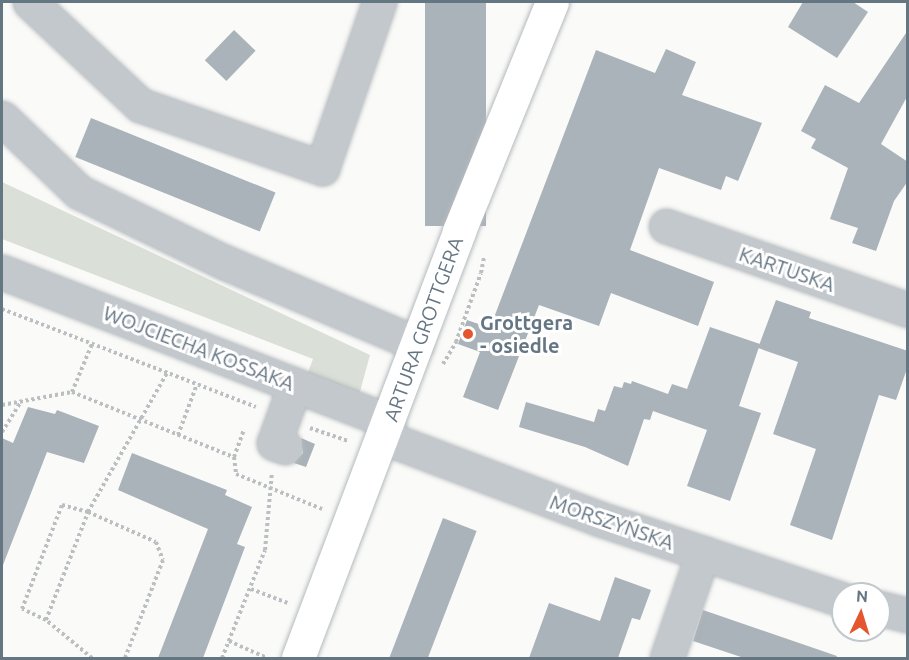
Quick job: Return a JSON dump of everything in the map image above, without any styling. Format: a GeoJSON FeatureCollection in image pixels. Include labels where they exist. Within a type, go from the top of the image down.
{"type":"FeatureCollection","features":[{"type":"Feature","properties":{"kind":"main road","name":"ARTURA GROTTGERA"},"geometry":{"type":"LineString","coordinates":[[298,658],[459,231],[552,2]]}},
{"type":"Feature","properties":{"kind":"street"},"geometry":{"type":"LineString","coordinates":[[30,2],[140,105],[322,168],[379,2]]}},
{"type":"Feature","properties":{"kind":"street"},"geometry":{"type":"LineString","coordinates":[[2,118],[79,192],[224,262],[417,344]]}},
{"type":"Feature","properties":{"kind":"street","name":"KARTUSKA"},"geometry":{"type":"LineString","coordinates":[[666,226],[908,310]]}},
{"type":"Feature","properties":{"kind":"street","name":"WOJCIECHA KOSSAKA"},"geometry":{"type":"LineString","coordinates":[[4,283],[296,385],[386,429]]}},
{"type":"Feature","properties":{"kind":"street"},"geometry":{"type":"LineString","coordinates":[[279,455],[274,443],[296,385]]}},
{"type":"Feature","properties":{"kind":"street","name":"MORSZYŃSKA"},"geometry":{"type":"LineString","coordinates":[[386,429],[597,518],[831,596]]}},
{"type":"Feature","properties":{"kind":"street"},"geometry":{"type":"LineString","coordinates":[[667,658],[703,553]]}},
{"type":"Feature","properties":{"kind":"street"},"geometry":{"type":"LineString","coordinates":[[891,611],[908,615]]}},
{"type":"Feature","properties":{"kind":"path"},"geometry":{"type":"LineString","coordinates":[[72,392],[92,344]]}},
{"type":"Feature","properties":{"kind":"path"},"geometry":{"type":"LineString","coordinates":[[46,620],[88,512],[167,373]]}},
{"type":"Feature","properties":{"kind":"path"},"geometry":{"type":"LineString","coordinates":[[178,435],[197,384]]}},
{"type":"Feature","properties":{"kind":"path"},"geometry":{"type":"LineString","coordinates":[[2,405],[72,392],[234,457]]}},
{"type":"Feature","properties":{"kind":"path"},"geometry":{"type":"LineString","coordinates":[[2,432],[21,402]]}},
{"type":"Feature","properties":{"kind":"path"},"geometry":{"type":"LineString","coordinates":[[249,416],[253,406]]}},
{"type":"Feature","properties":{"kind":"path"},"geometry":{"type":"LineString","coordinates":[[245,426],[234,457],[236,474],[323,509]]}},
{"type":"Feature","properties":{"kind":"path"},"geometry":{"type":"LineString","coordinates":[[222,658],[265,550],[272,490],[279,455]]}},
{"type":"Feature","properties":{"kind":"path"},"geometry":{"type":"LineString","coordinates":[[92,658],[46,620],[22,609],[62,505],[88,512],[156,542],[163,560],[125,658]]}},
{"type":"Feature","properties":{"kind":"path"},"geometry":{"type":"LineString","coordinates":[[251,589],[288,603]]}},
{"type":"Feature","properties":{"kind":"path"},"geometry":{"type":"LineString","coordinates":[[229,642],[267,658]]}},
{"type":"Feature","properties":{"kind":"shaded area"},"geometry":{"type":"Polygon","coordinates":[[[2,182],[370,355],[359,395],[307,375],[313,359],[2,239],[2,182]]]}},
{"type":"Feature","properties":{"kind":"building"},"geometry":{"type":"Polygon","coordinates":[[[425,2],[486,2],[486,226],[425,226],[425,2]]]}},
{"type":"Feature","properties":{"kind":"building"},"geometry":{"type":"Polygon","coordinates":[[[803,2],[853,2],[868,12],[837,58],[788,27],[803,2]]]}},
{"type":"Feature","properties":{"kind":"building"},"geometry":{"type":"Polygon","coordinates":[[[234,30],[256,51],[226,81],[205,60],[234,30]]]}},
{"type":"Feature","properties":{"kind":"building"},"geometry":{"type":"Polygon","coordinates":[[[908,30],[908,95],[881,144],[908,162],[908,181],[894,201],[876,251],[852,243],[858,228],[830,219],[848,168],[811,148],[816,139],[801,131],[825,85],[859,103],[908,30]]]}},
{"type":"Feature","properties":{"kind":"building"},"geometry":{"type":"Polygon","coordinates":[[[666,49],[696,62],[682,95],[762,123],[738,181],[726,176],[721,190],[659,168],[630,250],[714,282],[698,326],[611,293],[599,326],[539,305],[498,410],[463,397],[480,352],[458,344],[467,320],[490,328],[596,50],[655,73],[666,49]]]}},
{"type":"Feature","properties":{"kind":"building"},"geometry":{"type":"Polygon","coordinates":[[[91,118],[276,193],[260,231],[75,157],[91,118]]]}},
{"type":"Feature","properties":{"kind":"building"},"geometry":{"type":"Polygon","coordinates":[[[776,300],[811,312],[809,318],[908,351],[908,366],[896,400],[879,395],[832,540],[790,525],[816,449],[773,434],[798,362],[758,348],[776,300]]]}},
{"type":"Feature","properties":{"kind":"building"},"geometry":{"type":"Polygon","coordinates":[[[710,327],[760,344],[739,406],[761,413],[730,501],[687,486],[707,430],[653,411],[650,420],[644,419],[628,466],[585,447],[519,427],[526,402],[594,422],[598,409],[605,411],[614,386],[622,388],[624,382],[631,384],[632,381],[668,394],[672,384],[687,389],[710,327]]]}},
{"type":"Feature","properties":{"kind":"building"},"geometry":{"type":"Polygon","coordinates":[[[28,407],[55,414],[57,410],[99,426],[84,463],[47,452],[3,565],[2,438],[13,443],[28,407]]]}},
{"type":"Feature","properties":{"kind":"building"},"geometry":{"type":"Polygon","coordinates":[[[301,438],[315,444],[306,467],[294,463],[303,453],[301,438]]]}},
{"type":"Feature","properties":{"kind":"building"},"geometry":{"type":"Polygon","coordinates":[[[132,453],[227,490],[225,495],[252,507],[237,544],[245,547],[203,658],[158,658],[208,529],[118,490],[132,453]]]}},
{"type":"Feature","properties":{"kind":"building"},"geometry":{"type":"Polygon","coordinates":[[[443,518],[477,531],[428,658],[389,658],[443,518]]]}},
{"type":"Feature","properties":{"kind":"building"},"geometry":{"type":"Polygon","coordinates":[[[615,577],[651,590],[640,620],[632,618],[618,658],[529,658],[549,603],[600,621],[615,577]]]}},
{"type":"Feature","properties":{"kind":"building"},"geometry":{"type":"Polygon","coordinates":[[[703,610],[837,656],[836,658],[744,658],[693,641],[703,610]]]}},
{"type":"Feature","properties":{"kind":"place","name":"Grottgera - osiedle"},"geometry":{"type":"Point","coordinates":[468,334]}}]}
